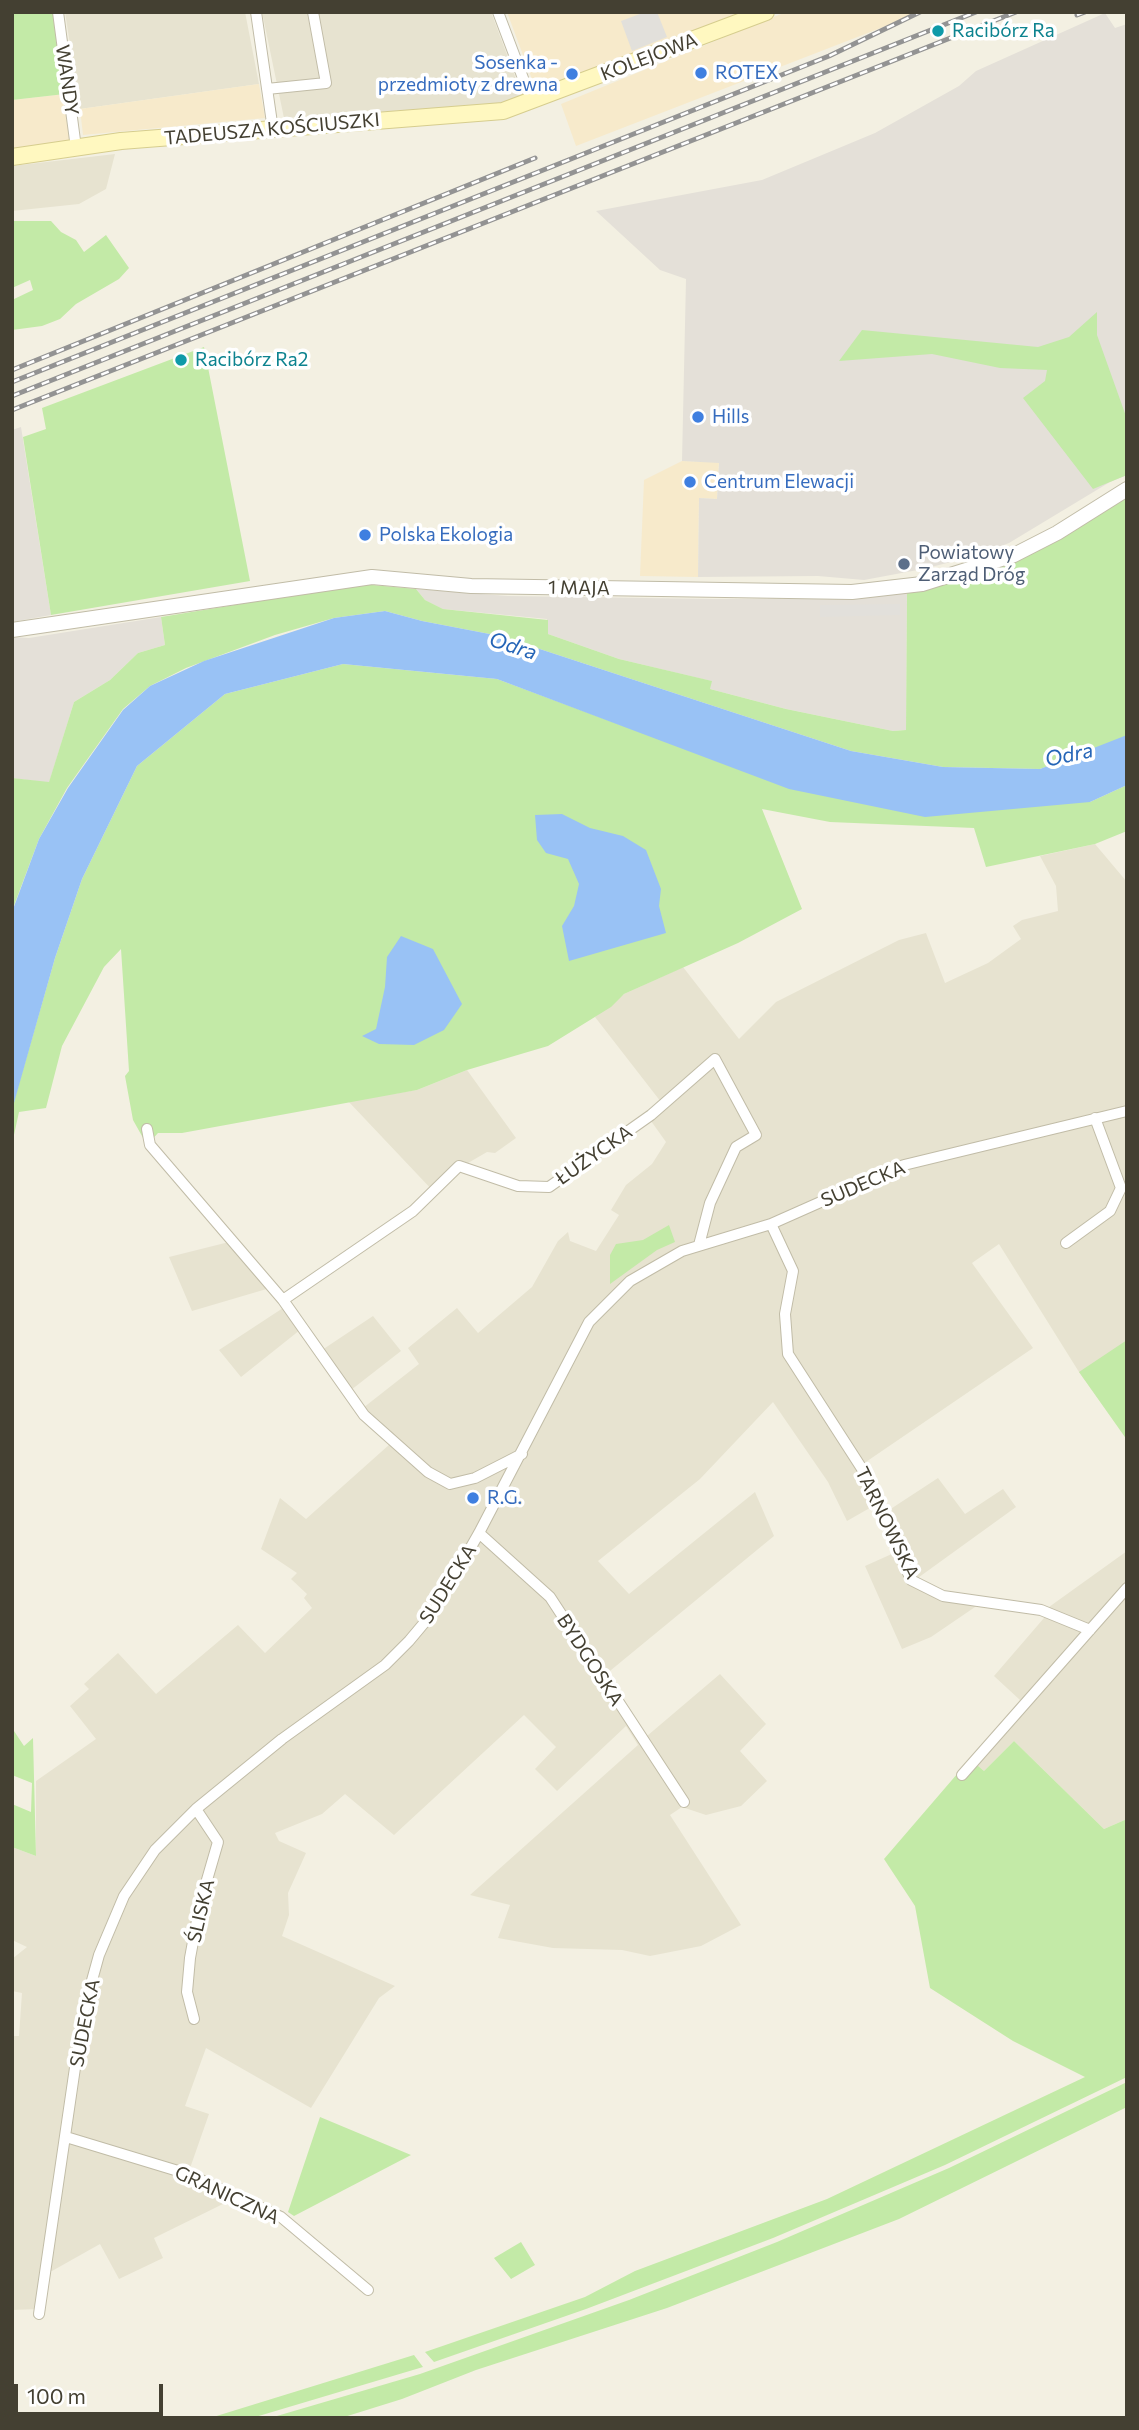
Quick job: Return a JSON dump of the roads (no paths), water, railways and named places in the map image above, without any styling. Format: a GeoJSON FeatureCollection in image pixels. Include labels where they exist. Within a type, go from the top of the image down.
{"type":"FeatureCollection","features":[{"type":"Feature","properties":{"kind":"main road","name":"KOLEJOWA"},"geometry":{"type":"LineString","coordinates":[[532,103],[766,12]]}},
{"type":"Feature","properties":{"kind":"main road","name":"TADEUSZA KOŚCIUSZKI"},"geometry":{"type":"LineString","coordinates":[[12,156],[76,148],[503,111],[532,103]]}},
{"type":"Feature","properties":{"kind":"street","name":"WANDY"},"geometry":{"type":"LineString","coordinates":[[58,12],[76,148]]}},
{"type":"Feature","properties":{"kind":"street"},"geometry":{"type":"LineString","coordinates":[[256,12],[273,130]]}},
{"type":"Feature","properties":{"kind":"street"},"geometry":{"type":"LineString","coordinates":[[267,89],[326,83],[313,12]]}},
{"type":"Feature","properties":{"kind":"street"},"geometry":{"type":"LineString","coordinates":[[498,12],[532,103]]}},
{"type":"Feature","properties":{"kind":"street","name":"1 MAJA"},"geometry":{"type":"LineString","coordinates":[[12,630],[372,577],[471,586],[852,592],[922,584],[1014,555],[1056,533],[1127,489]]}},
{"type":"Feature","properties":{"kind":"street","name":"ŁUŻYCKA"},"geometry":{"type":"LineString","coordinates":[[283,1300],[413,1211],[459,1166],[518,1186],[549,1187],[651,1115],[715,1059],[756,1135],[736,1147],[710,1203],[699,1245]]}},
{"type":"Feature","properties":{"kind":"street","name":"SUDECKA"},"geometry":{"type":"LineString","coordinates":[[39,2314],[83,2013],[99,1955],[124,1896],[155,1850],[196,1809],[282,1739],[385,1665],[435,1610],[480,1533],[589,1322],[630,1281],[681,1251],[771,1224],[904,1165],[1127,1111]]}},
{"type":"Feature","properties":{"kind":"street"},"geometry":{"type":"LineString","coordinates":[[1066,1243],[1110,1212],[1121,1188],[1095,1118]]}},
{"type":"Feature","properties":{"kind":"street"},"geometry":{"type":"LineString","coordinates":[[147,1129],[150,1145],[283,1300],[364,1415],[428,1472],[450,1484],[475,1478],[522,1454]]}},
{"type":"Feature","properties":{"kind":"street","name":"TARNOWSKA"},"geometry":{"type":"LineString","coordinates":[[771,1224],[793,1271],[785,1314],[788,1354],[866,1475],[911,1580],[943,1596],[1041,1610],[1090,1630]]}},
{"type":"Feature","properties":{"kind":"street","name":"BYDGOSKA"},"geometry":{"type":"LineString","coordinates":[[480,1533],[550,1597],[684,1802]]}},
{"type":"Feature","properties":{"kind":"street"},"geometry":{"type":"LineString","coordinates":[[962,1775],[1127,1588]]}},
{"type":"Feature","properties":{"kind":"street","name":"ŚLISKA"},"geometry":{"type":"LineString","coordinates":[[194,2019],[187,1992],[190,1958],[200,1904],[218,1842],[196,1809]]}},
{"type":"Feature","properties":{"kind":"street","name":"GRANICZNA"},"geometry":{"type":"LineString","coordinates":[[66,2137],[188,2174],[281,2217],[368,2290]]}},
{"type":"Feature","properties":{"kind":"water","name":"Odra"},"geometry":{"type":"Polygon","coordinates":[[[385,611],[500,636],[851,751],[943,767],[1040,769],[1127,735],[1127,785],[1090,802],[925,817],[789,789],[497,679],[343,664],[225,694],[137,766],[82,879],[55,958],[12,1110],[12,912],[39,839],[68,788],[123,710],[150,686],[204,661],[334,618],[385,611]]]}},
{"type":"Feature","properties":{"kind":"water"},"geometry":{"type":"Polygon","coordinates":[[[562,814],[590,828],[623,836],[646,850],[661,889],[659,906],[666,933],[569,961],[562,926],[574,906],[579,884],[568,859],[546,853],[537,840],[535,815],[562,814]]]}},
{"type":"Feature","properties":{"kind":"water"},"geometry":{"type":"Polygon","coordinates":[[[401,936],[433,949],[462,1004],[444,1030],[414,1045],[379,1044],[362,1036],[376,1029],[385,987],[387,957],[401,936]]]}},
{"type":"Feature","properties":{"kind":"railway"},"geometry":{"type":"LineString","coordinates":[[12,382],[829,56],[920,12]]}},
{"type":"Feature","properties":{"kind":"railway"},"geometry":{"type":"LineString","coordinates":[[12,396],[976,12]]}},
{"type":"Feature","properties":{"kind":"railway"},"geometry":{"type":"LineString","coordinates":[[12,410],[1016,12]]}},
{"type":"Feature","properties":{"kind":"railway"},"geometry":{"type":"LineString","coordinates":[[1077,15],[1085,12]]}},
{"type":"Feature","properties":{"kind":"railway"},"geometry":{"type":"LineString","coordinates":[[12,370],[535,158]]}},
{"type":"Feature","properties":{"kind":"place","name":"Racibórz Ra"},"geometry":{"type":"Point","coordinates":[938,31]}},
{"type":"Feature","properties":{"kind":"place","name":"ROTEX"},"geometry":{"type":"Point","coordinates":[701,73]}},
{"type":"Feature","properties":{"kind":"place","name":"Sosenka - przedmioty z drewna"},"geometry":{"type":"Point","coordinates":[572,74]}},
{"type":"Feature","properties":{"kind":"place","name":"Racibórz Ra2"},"geometry":{"type":"Point","coordinates":[181,360]}},
{"type":"Feature","properties":{"kind":"place","name":"Hills"},"geometry":{"type":"Point","coordinates":[698,417]}},
{"type":"Feature","properties":{"kind":"place","name":"Centrum Elewacji"},"geometry":{"type":"Point","coordinates":[690,482]}},
{"type":"Feature","properties":{"kind":"place","name":"Polska Ekologia"},"geometry":{"type":"Point","coordinates":[365,535]}},
{"type":"Feature","properties":{"kind":"place","name":"Powiatowy Zarząd Dróg"},"geometry":{"type":"Point","coordinates":[904,564]}},
{"type":"Feature","properties":{"kind":"place","name":"R.G."},"geometry":{"type":"Point","coordinates":[473,1498]}}]}
